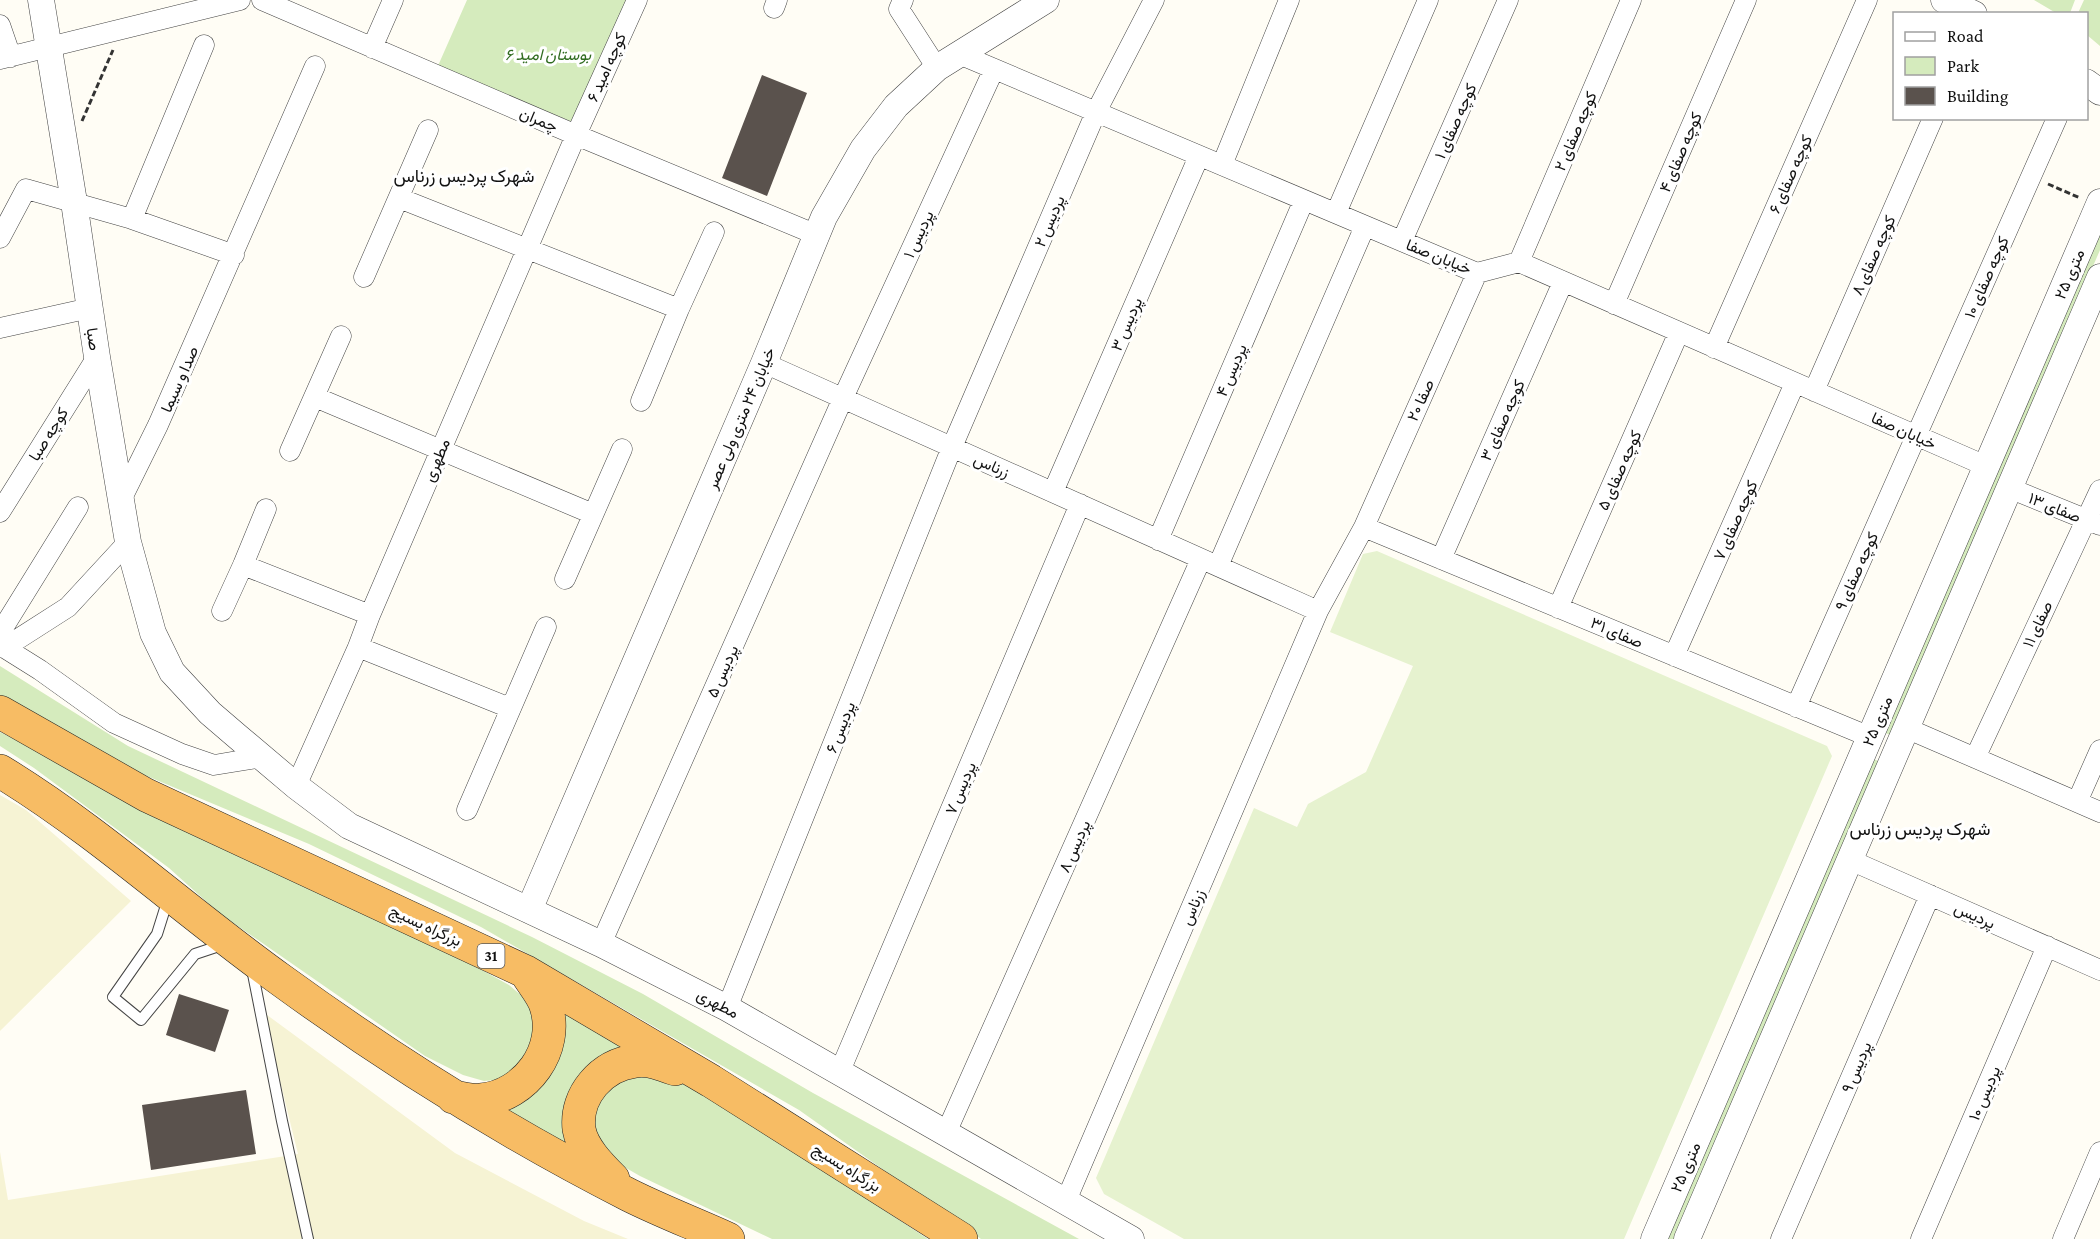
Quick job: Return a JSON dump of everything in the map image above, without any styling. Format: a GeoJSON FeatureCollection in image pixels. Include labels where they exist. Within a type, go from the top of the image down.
{"type":"FeatureCollection","features":[{"type":"Feature","properties":{"kind":"highway","name":"بزرگراه بسیج"},"geometry":{"type":"LineString","coordinates":[[0,712],[146,795],[526,972],[711,1082],[961,1239]]}},
{"type":"Feature","properties":{"kind":"highway"},"geometry":{"type":"LineString","coordinates":[[0,771],[36,793],[170,893],[240,950],[451,1096],[629,1195],[728,1239]]}},
{"type":"Feature","properties":{"kind":"highway"},"geometry":{"type":"LineString","coordinates":[[451,1096],[479,1101],[507,1093],[534,1071],[543,1057],[548,1046],[549,1018],[546,1004],[526,972]]}},
{"type":"Feature","properties":{"kind":"highway"},"geometry":{"type":"LineString","coordinates":[[629,1195],[602,1168],[582,1139],[579,1129],[580,1110],[586,1092],[612,1067],[634,1061],[652,1061],[711,1082]]}},
{"type":"Feature","properties":{"kind":"street","name":"صبا"},"geometry":{"type":"LineString","coordinates":[[41,0],[128,542],[153,633],[172,672]]}},
{"type":"Feature","properties":{"kind":"street"},"geometry":{"type":"LineString","coordinates":[[0,25],[5,58],[240,0]]}},
{"type":"Feature","properties":{"kind":"street","name":"چمران"},"geometry":{"type":"LineString","coordinates":[[262,0],[576,135],[817,235]]}},
{"type":"Feature","properties":{"kind":"street"},"geometry":{"type":"LineString","coordinates":[[372,48],[393,0]]}},
{"type":"Feature","properties":{"kind":"street","name":"کوچه امید ۶"},"geometry":{"type":"LineString","coordinates":[[576,135],[637,0]]}},
{"type":"Feature","properties":{"kind":"street"},"geometry":{"type":"LineString","coordinates":[[903,0],[900,9],[948,61]]}},
{"type":"Feature","properties":{"kind":"street","name":"خیابان ۲۴ متری ولی عصر"},"geometry":{"type":"LineString","coordinates":[[529,910],[764,363],[824,217],[863,149],[896,106],[948,61],[1046,0]]}},
{"type":"Feature","properties":{"kind":"street","name":"پردیس ۲"},"geometry":{"type":"LineString","coordinates":[[952,447],[1095,112],[1154,0]]}},
{"type":"Feature","properties":{"kind":"street"},"geometry":{"type":"LineString","coordinates":[[1222,165],[1289,0]]}},
{"type":"Feature","properties":{"kind":"street"},"geometry":{"type":"LineString","coordinates":[[1336,213],[1428,0]]}},
{"type":"Feature","properties":{"kind":"street","name":"کوچه صفای ۱"},"geometry":{"type":"LineString","coordinates":[[1402,241],[1508,0]]}},
{"type":"Feature","properties":{"kind":"street","name":"کوچه صفای ۲"},"geometry":{"type":"LineString","coordinates":[[1519,262],[1631,0]]}},
{"type":"Feature","properties":{"kind":"street","name":"کوچه صفای ۴"},"geometry":{"type":"LineString","coordinates":[[1614,304],[1746,0]]}},
{"type":"Feature","properties":{"kind":"street","name":"کوچه صفای ۶"},"geometry":{"type":"LineString","coordinates":[[1714,348],[1867,0]]}},
{"type":"Feature","properties":{"kind":"street"},"geometry":{"type":"LineString","coordinates":[[1944,0],[1970,12]]}},
{"type":"Feature","properties":{"kind":"street"},"geometry":{"type":"LineString","coordinates":[[132,219],[204,45]]}},
{"type":"Feature","properties":{"kind":"street","name":"خیابان صفا"},"geometry":{"type":"LineString","coordinates":[[948,61],[994,69],[1477,273],[1519,262],[1986,466]]}},
{"type":"Feature","properties":{"kind":"street","name":"صدا و سیما"},"geometry":{"type":"LineString","coordinates":[[121,500],[158,425],[234,255],[315,66]]}},
{"type":"Feature","properties":{"kind":"street","name":"پردیس ۱"},"geometry":{"type":"LineString","coordinates":[[843,398],[994,69]]}},
{"type":"Feature","properties":{"kind":"street","name":"کوچه صفای ۸"},"geometry":{"type":"LineString","coordinates":[[1814,391],[1932,120]]}},
{"type":"Feature","properties":{"kind":"street","name":"کوچه صفای ۱۰"},"geometry":{"type":"LineString","coordinates":[[1915,435],[2056,120]]}},
{"type":"Feature","properties":{"kind":"street"},"geometry":{"type":"LineString","coordinates":[[364,278],[428,130]]}},
{"type":"Feature","properties":{"kind":"street","name":"مطهری"},"geometry":{"type":"LineString","coordinates":[[296,786],[358,647],[576,135]]}},
{"type":"Feature","properties":{"kind":"street","name":"پردیس ۳"},"geometry":{"type":"LineString","coordinates":[[1053,492],[1199,156]]}},
{"type":"Feature","properties":{"kind":"street"},"geometry":{"type":"LineString","coordinates":[[0,238],[26,189],[132,219],[234,255]]}},
{"type":"Feature","properties":{"kind":"street"},"geometry":{"type":"LineString","coordinates":[[399,198],[679,309]]}},
{"type":"Feature","properties":{"kind":"street","name":"پردیس ۴"},"geometry":{"type":"LineString","coordinates":[[1158,540],[1304,200]]}},
{"type":"Feature","properties":{"kind":"street","name":"۲۵ متری"},"geometry":{"type":"LineString","coordinates":[[1653,1239],[2099,203]]}},
{"type":"Feature","properties":{"kind":"street","name":"پردیس ۸"},"geometry":{"type":"LineString","coordinates":[[946,1133],[1365,226]]}},
{"type":"Feature","properties":{"kind":"street"},"geometry":{"type":"LineString","coordinates":[[641,401],[714,232]]}},
{"type":"Feature","properties":{"kind":"street","name":"صفا ۲۰"},"geometry":{"type":"LineString","coordinates":[[1364,527],[1477,273]]}},
{"type":"Feature","properties":{"kind":"street","name":"۲۵ متری"},"geometry":{"type":"LineString","coordinates":[[1687,1239],[2100,277]]}},
{"type":"Feature","properties":{"kind":"street","name":"کوچه صفای ۳"},"geometry":{"type":"LineString","coordinates":[[1441,559],[1563,282]]}},
{"type":"Feature","properties":{"kind":"street"},"geometry":{"type":"LineString","coordinates":[[0,328],[90,308]]}},
{"type":"Feature","properties":{"kind":"street","name":"کوچه صفای ۵"},"geometry":{"type":"LineString","coordinates":[[1558,608],[1679,332]]}},
{"type":"Feature","properties":{"kind":"street"},"geometry":{"type":"LineString","coordinates":[[290,451],[341,336]]}},
{"type":"Feature","properties":{"kind":"street","name":"کوچه صبا"},"geometry":{"type":"LineString","coordinates":[[0,512],[97,357]]}},
{"type":"Feature","properties":{"kind":"street","name":"زرناس"},"geometry":{"type":"LineString","coordinates":[[764,363],[1318,611]]}},
{"type":"Feature","properties":{"kind":"street","name":"کوچه صفای ۷"},"geometry":{"type":"LineString","coordinates":[[1674,656],[1795,383]]}},
{"type":"Feature","properties":{"kind":"street"},"geometry":{"type":"LineString","coordinates":[[315,397],[593,514]]}},
{"type":"Feature","properties":{"kind":"street","name":"پردیس ۵"},"geometry":{"type":"LineString","coordinates":[[601,944],[843,398]]}},
{"type":"Feature","properties":{"kind":"street","name":"کوچه صفای ۹"},"geometry":{"type":"LineString","coordinates":[[1796,707],[1915,435]]}},
{"type":"Feature","properties":{"kind":"street","name":"پردیس ۶"},"geometry":{"type":"LineString","coordinates":[[727,1008],[952,447]]}},
{"type":"Feature","properties":{"kind":"street"},"geometry":{"type":"LineString","coordinates":[[565,579],[622,449]]}},
{"type":"Feature","properties":{"kind":"street","name":"صفای ۱۳"},"geometry":{"type":"LineString","coordinates":[[2009,488],[2093,522]]}},
{"type":"Feature","properties":{"kind":"street","name":"صفای ۱۱"},"geometry":{"type":"LineString","coordinates":[[1975,758],[2093,522],[2100,490]]}},
{"type":"Feature","properties":{"kind":"street","name":"پردیس ۷"},"geometry":{"type":"LineString","coordinates":[[840,1071],[1080,504]]}},
{"type":"Feature","properties":{"kind":"street"},"geometry":{"type":"LineString","coordinates":[[1,642],[78,507]]}},
{"type":"Feature","properties":{"kind":"street"},"geometry":{"type":"LineString","coordinates":[[222,611],[266,508]]}},
{"type":"Feature","properties":{"kind":"street","name":"زرناس"},"geometry":{"type":"LineString","coordinates":[[1065,1203],[1318,611],[1364,527]]}},
{"type":"Feature","properties":{"kind":"street","name":"صفای ۳۱"},"geometry":{"type":"LineString","coordinates":[[1364,527],[1870,737]]}},
{"type":"Feature","properties":{"kind":"street"},"geometry":{"type":"LineString","coordinates":[[1,642],[68,607],[128,542]]}},
{"type":"Feature","properties":{"kind":"street"},"geometry":{"type":"LineString","coordinates":[[243,565],[370,615]]}},
{"type":"Feature","properties":{"kind":"street"},"geometry":{"type":"LineString","coordinates":[[467,810],[546,627]]}},
{"type":"Feature","properties":{"kind":"street"},"geometry":{"type":"LineString","coordinates":[[1,642],[114,723],[182,754],[214,765],[262,757]]}},
{"type":"Feature","properties":{"kind":"street"},"geometry":{"type":"LineString","coordinates":[[358,647],[510,708]]}},
{"type":"Feature","properties":{"kind":"street","name":"مطهری"},"geometry":{"type":"LineString","coordinates":[[172,672],[210,713],[296,786],[349,826],[601,944],[727,1008],[1131,1239]]}},
{"type":"Feature","properties":{"kind":"street"},"geometry":{"type":"LineString","coordinates":[[1870,737],[1902,739],[1975,758],[2100,812]]}},
{"type":"Feature","properties":{"kind":"street"},"geometry":{"type":"LineString","coordinates":[[2077,802],[2100,750]]}},
{"type":"Feature","properties":{"kind":"street","name":"پردیس"},"geometry":{"type":"LineString","coordinates":[[1850,860],[2100,969]]}},
{"type":"Feature","properties":{"kind":"street","name":"پردیس ۹"},"geometry":{"type":"LineString","coordinates":[[1781,1239],[1930,895]]}},
{"type":"Feature","properties":{"kind":"street","name":"پردیس ۱۰"},"geometry":{"type":"LineString","coordinates":[[1921,1239],[2047,946]]}},
{"type":"Feature","properties":{"kind":"street"},"geometry":{"type":"LineString","coordinates":[[2063,1239],[2100,1152]]}},
{"type":"Feature","properties":{"kind":"lane"},"geometry":{"type":"LineString","coordinates":[[170,893],[157,934],[112,997],[141,1020],[195,954],[240,950],[308,1239]]}},
{"type":"Feature","properties":{"kind":"path"},"geometry":{"type":"LineString","coordinates":[[66,157],[123,29]]}},
{"type":"Feature","properties":{"kind":"path"},"geometry":{"type":"LineString","coordinates":[[2031,178],[2099,203]]}},
{"type":"Feature","properties":{"kind":"shaded area"},"geometry":{"type":"Polygon","coordinates":[[[0,795],[26,810],[131,901],[0,1031],[0,795]]]}},
{"type":"Feature","properties":{"kind":"shaded area"},"geometry":{"type":"Polygon","coordinates":[[[263,1012],[455,1153],[584,1221],[628,1239],[0,1239],[0,1152],[8,1200],[298,1154],[263,1012]]]}},
{"type":"Feature","properties":{"kind":"green space","name":"بوستان امید ۶"},"geometry":{"type":"Polygon","coordinates":[[[467,0],[631,0],[575,123],[437,68],[467,0]]]}},
{"type":"Feature","properties":{"kind":"green space"},"geometry":{"type":"Polygon","coordinates":[[[2034,0],[2075,0],[2070,12],[2054,12],[2034,0]]]}},
{"type":"Feature","properties":{"kind":"green space"},"geometry":{"type":"Polygon","coordinates":[[[2084,0],[2100,0],[2100,46],[2088,36],[2088,12],[2078,12],[2084,0]]]}},
{"type":"Feature","properties":{"kind":"green space"},"geometry":{"type":"Polygon","coordinates":[[[2100,230],[2100,250],[1890,735],[1883,732],[2100,230]]]}},
{"type":"Feature","properties":{"kind":"green space"},"geometry":{"type":"Polygon","coordinates":[[[1377,551],[1827,746],[1832,756],[1624,1239],[1184,1239],[1104,1194],[1096,1178],[1254,808],[1297,827],[1308,804],[1366,772],[1413,666],[1330,632],[1363,554],[1377,551]]]}},
{"type":"Feature","properties":{"kind":"green space"},"geometry":{"type":"Polygon","coordinates":[[[0,666],[128,746],[532,937],[643,994],[813,1093],[1079,1239],[981,1239],[799,1110],[481,927],[309,844],[130,769],[0,702],[0,666]]]}},
{"type":"Feature","properties":{"kind":"green space"},"geometry":{"type":"Polygon","coordinates":[[[0,732],[194,830],[373,910],[509,985],[522,996],[533,1014],[535,1038],[514,1072],[495,1080],[484,1081],[463,1075],[425,1056],[219,913],[169,868],[34,768],[0,746],[0,732]]]}},
{"type":"Feature","properties":{"kind":"green space"},"geometry":{"type":"Polygon","coordinates":[[[1872,758],[1882,763],[1677,1239],[1666,1239],[1872,758]]]}},
{"type":"Feature","properties":{"kind":"green space"},"geometry":{"type":"Polygon","coordinates":[[[551,1001],[635,1047],[621,1050],[578,1150],[497,1106],[517,1097],[551,1001]]]}},
{"type":"Feature","properties":{"kind":"green space"},"geometry":{"type":"Polygon","coordinates":[[[619,1075],[672,1076],[729,1108],[928,1239],[772,1239],[640,1176],[612,1160],[598,1142],[593,1124],[595,1108],[619,1075]]]}},
{"type":"Feature","properties":{"kind":"building"},"geometry":{"type":"Polygon","coordinates":[[[762,75],[807,93],[767,196],[722,178],[762,75]]]}},
{"type":"Feature","properties":{"kind":"building"},"geometry":{"type":"Polygon","coordinates":[[[179,994],[229,1010],[215,1052],[166,1035],[179,994]]]}},
{"type":"Feature","properties":{"kind":"building"},"geometry":{"type":"Polygon","coordinates":[[[246,1090],[256,1154],[151,1170],[142,1105],[246,1090]]]}},
{"type":"Feature","properties":{"kind":"district","name":"شهرک پردیس زرناس"},"geometry":{"type":"Point","coordinates":[464,176]}},
{"type":"Feature","properties":{"kind":"district","name":"شهرک پردیس زرناس"},"geometry":{"type":"Point","coordinates":[1920,829]}}]}
